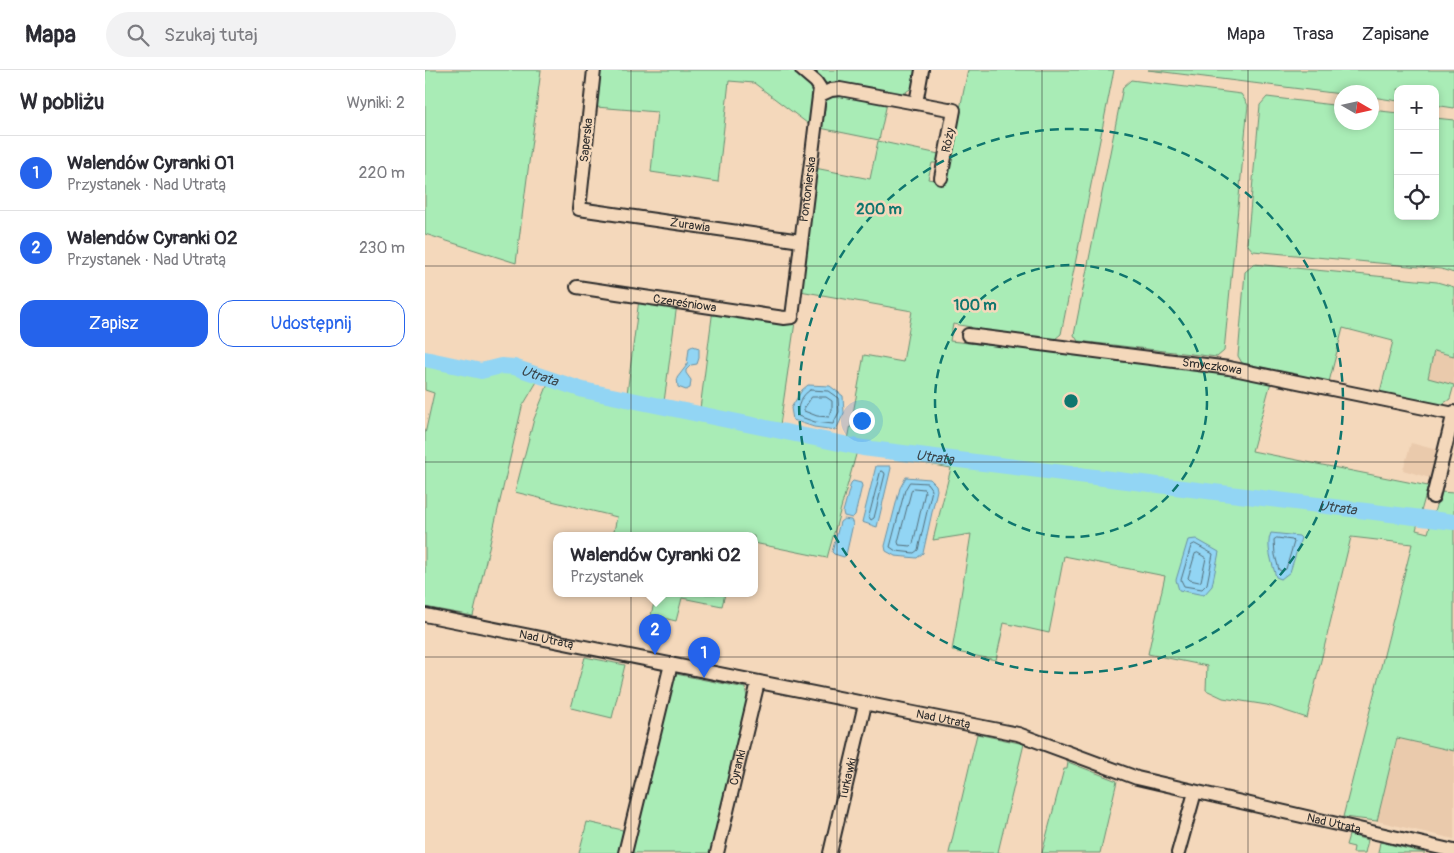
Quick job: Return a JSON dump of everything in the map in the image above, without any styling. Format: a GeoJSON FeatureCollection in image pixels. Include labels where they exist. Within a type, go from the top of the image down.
{"type":"FeatureCollection","features":[{"type":"Feature","properties":{"kind":"street","name":"Saperska"},"geometry":{"type":"LineString","coordinates":[[579,209],[594,70]]}},
{"type":"Feature","properties":{"kind":"street"},"geometry":{"type":"LineString","coordinates":[[802,70],[816,82],[820,88],[820,95]]}},
{"type":"Feature","properties":{"kind":"street"},"geometry":{"type":"LineString","coordinates":[[916,103],[922,70]]}},
{"type":"Feature","properties":{"kind":"street","name":"Róży"},"geometry":{"type":"LineString","coordinates":[[820,95],[831,90],[840,89],[954,110],[941,178]]}},
{"type":"Feature","properties":{"kind":"street","name":"Pontonierska"},"geometry":{"type":"LineString","coordinates":[[792,317],[820,95]]}},
{"type":"Feature","properties":{"kind":"street","name":"Żurawia"},"geometry":{"type":"LineString","coordinates":[[579,209],[801,241]]}},
{"type":"Feature","properties":{"kind":"street","name":"Czereśniowa"},"geometry":{"type":"LineString","coordinates":[[577,286],[784,318],[792,317]]}},
{"type":"Feature","properties":{"kind":"street","name":"Smyczkowa"},"geometry":{"type":"LineString","coordinates":[[968,335],[1229,368],[1454,413]]}},
{"type":"Feature","properties":{"kind":"street"},"geometry":{"type":"LineString","coordinates":[[1433,497],[1454,413]]}},
{"type":"Feature","properties":{"kind":"street","name":"Nad Utratą"},"geometry":{"type":"LineString","coordinates":[[425,615],[1018,734],[1137,778],[1454,851]]}},
{"type":"Feature","properties":{"kind":"street"},"geometry":{"type":"LineString","coordinates":[[625,853],[671,664]]}},
{"type":"Feature","properties":{"kind":"street","name":"Cyranki"},"geometry":{"type":"LineString","coordinates":[[717,853],[758,682]]}},
{"type":"Feature","properties":{"kind":"street","name":"Turkawki"},"geometry":{"type":"LineString","coordinates":[[830,853],[865,704]]}},
{"type":"Feature","properties":{"kind":"street"},"geometry":{"type":"LineString","coordinates":[[1178,853],[1195,792]]}},
{"type":"Feature","properties":{"kind":"shaded area"},"geometry":{"type":"Polygon","coordinates":[[[1434,351],[1454,356],[1454,385],[1428,379],[1434,351]]]}},
{"type":"Feature","properties":{"kind":"shaded area"},"geometry":{"type":"Polygon","coordinates":[[[1411,443],[1437,450],[1430,478],[1403,470],[1411,443]]]}},
{"type":"Feature","properties":{"kind":"shaded area"},"geometry":{"type":"Polygon","coordinates":[[[1397,738],[1454,751],[1454,839],[1377,821],[1397,738]]]}},
{"type":"Feature","properties":{"kind":"green space"},"geometry":{"type":"Polygon","coordinates":[[[425,70],[541,70],[516,263],[425,234],[425,70]]]}},
{"type":"Feature","properties":{"kind":"green space"},"geometry":{"type":"Polygon","coordinates":[[[600,70],[795,70],[816,88],[811,126],[754,83],[729,81],[718,182],[651,172],[657,112],[596,107],[600,70]]]}},
{"type":"Feature","properties":{"kind":"green space"},"geometry":{"type":"Polygon","coordinates":[[[917,70],[914,86],[902,95],[844,84],[825,83],[816,71],[917,70]]]}},
{"type":"Feature","properties":{"kind":"green space"},"geometry":{"type":"Polygon","coordinates":[[[968,70],[1114,70],[1061,334],[1055,339],[973,330],[971,327],[953,324],[950,341],[1191,367],[1271,382],[1252,451],[1428,486],[1416,530],[1428,533],[1440,492],[1454,493],[1454,751],[1397,738],[1377,821],[1343,817],[1412,544],[1351,537],[1307,718],[1267,705],[1223,698],[1206,690],[1207,666],[1148,654],[1165,576],[1064,556],[1049,633],[1004,623],[996,660],[952,651],[971,534],[933,540],[951,468],[857,451],[827,558],[758,544],[758,532],[614,532],[617,517],[515,492],[534,419],[548,384],[538,380],[522,407],[473,616],[425,607],[425,434],[434,393],[425,390],[425,355],[474,365],[508,361],[551,376],[627,394],[639,299],[677,304],[664,402],[700,409],[713,309],[795,322],[780,425],[848,440],[864,355],[903,362],[912,311],[800,291],[815,168],[870,179],[878,141],[939,154],[938,163],[932,163],[928,179],[945,182],[968,70]]]}},
{"type":"Feature","properties":{"kind":"green space"},"geometry":{"type":"Polygon","coordinates":[[[1148,70],[1454,70],[1454,108],[1439,106],[1439,85],[1394,85],[1394,100],[1379,98],[1379,85],[1334,85],[1334,93],[1148,70]]]}},
{"type":"Feature","properties":{"kind":"green space"},"geometry":{"type":"Polygon","coordinates":[[[1131,80],[1241,94],[1248,105],[1224,351],[1217,357],[1078,341],[1074,335],[1123,87],[1131,80]]]}},
{"type":"Feature","properties":{"kind":"green space"},"geometry":{"type":"Polygon","coordinates":[[[834,93],[887,103],[879,140],[820,128],[823,101],[834,93]]]}},
{"type":"Feature","properties":{"kind":"green space"},"geometry":{"type":"Polygon","coordinates":[[[1267,97],[1334,105],[1334,130],[1379,130],[1379,111],[1394,113],[1394,220],[1439,220],[1439,118],[1454,120],[1454,273],[1441,269],[1253,251],[1247,244],[1260,105],[1267,97]]]}},
{"type":"Feature","properties":{"kind":"green space"},"geometry":{"type":"Polygon","coordinates":[[[1254,264],[1437,282],[1454,287],[1454,356],[1434,351],[1428,378],[1454,385],[1450,399],[1441,405],[1380,392],[1393,341],[1343,328],[1329,382],[1242,363],[1238,356],[1245,272],[1254,264]]]}},
{"type":"Feature","properties":{"kind":"green space"},"geometry":{"type":"Polygon","coordinates":[[[649,597],[724,597],[722,606],[682,598],[676,621],[651,615],[655,599],[649,597]]]}},
{"type":"Feature","properties":{"kind":"green space"},"geometry":{"type":"Polygon","coordinates":[[[585,657],[625,665],[612,718],[571,708],[585,657]]]}},
{"type":"Feature","properties":{"kind":"green space"},"geometry":{"type":"Polygon","coordinates":[[[676,674],[745,688],[747,697],[746,712],[712,853],[630,853],[672,678],[676,674]]]}},
{"type":"Feature","properties":{"kind":"green space"},"geometry":{"type":"Polygon","coordinates":[[[977,734],[1024,744],[998,852],[1001,853],[949,853],[977,734]]]}},
{"type":"Feature","properties":{"kind":"green space"},"geometry":{"type":"Polygon","coordinates":[[[1068,762],[1117,781],[1100,853],[1042,853],[1064,769],[1067,769],[1068,762]]]}},
{"type":"Feature","properties":{"kind":"green space"},"geometry":{"type":"Polygon","coordinates":[[[587,822],[627,831],[622,853],[579,853],[587,822]]]}},
{"type":"Feature","properties":{"kind":"green space"},"geometry":{"type":"Polygon","coordinates":[[[1349,835],[1368,840],[1365,853],[1353,853],[1354,847],[1346,845],[1349,835]]]}},
{"type":"Feature","properties":{"kind":"green space"},"geometry":{"type":"Polygon","coordinates":[[[1380,842],[1425,853],[1378,853],[1380,842]]]}},
{"type":"Feature","properties":{"kind":"water"},"geometry":{"type":"Polygon","coordinates":[[[693,346],[699,348],[699,358],[697,364],[691,365],[686,370],[691,380],[690,388],[686,390],[678,387],[677,378],[687,365],[689,348],[693,346]]]}},
{"type":"Feature","properties":{"kind":"water"},"geometry":{"type":"Polygon","coordinates":[[[808,385],[830,386],[843,396],[844,413],[836,430],[814,427],[793,420],[791,408],[802,390],[808,385]]]}},
{"type":"Feature","properties":{"kind":"water"},"geometry":{"type":"Polygon","coordinates":[[[876,466],[890,466],[891,468],[877,527],[862,522],[876,466]]]}},
{"type":"Feature","properties":{"kind":"water"},"geometry":{"type":"Polygon","coordinates":[[[906,477],[930,479],[936,485],[937,490],[923,553],[917,558],[895,556],[886,551],[885,546],[900,488],[906,477]]]}},
{"type":"Feature","properties":{"kind":"water"},"geometry":{"type":"Polygon","coordinates":[[[853,481],[861,483],[862,486],[855,515],[852,518],[844,516],[843,512],[853,481]]]}},
{"type":"Feature","properties":{"kind":"water"},"geometry":{"type":"Polygon","coordinates":[[[844,519],[851,520],[853,524],[844,557],[832,552],[840,522],[844,519]]]}},
{"type":"Feature","properties":{"kind":"water"},"geometry":{"type":"Polygon","coordinates":[[[1271,533],[1299,536],[1301,538],[1290,572],[1281,579],[1276,577],[1270,555],[1269,538],[1271,533]]]}},
{"type":"Feature","properties":{"kind":"water"},"geometry":{"type":"Polygon","coordinates":[[[1196,539],[1219,552],[1212,586],[1204,595],[1179,590],[1176,580],[1188,540],[1196,539]]]}},
{"type":"Feature","properties":{"kind":"waterway","name":"Utrata"},"geometry":{"type":"LineString","coordinates":[[425,359],[481,371],[501,366],[514,367],[583,390],[863,448],[1454,522]]}},
{"type":"Feature","properties":{"kind":"place","name":"Walendów Cyranki 02"},"geometry":{"type":"Point","coordinates":[655,655]}},
{"type":"Feature","properties":{"kind":"place","name":"Walendów Cyranki 01"},"geometry":{"type":"Point","coordinates":[704,678]}}]}
